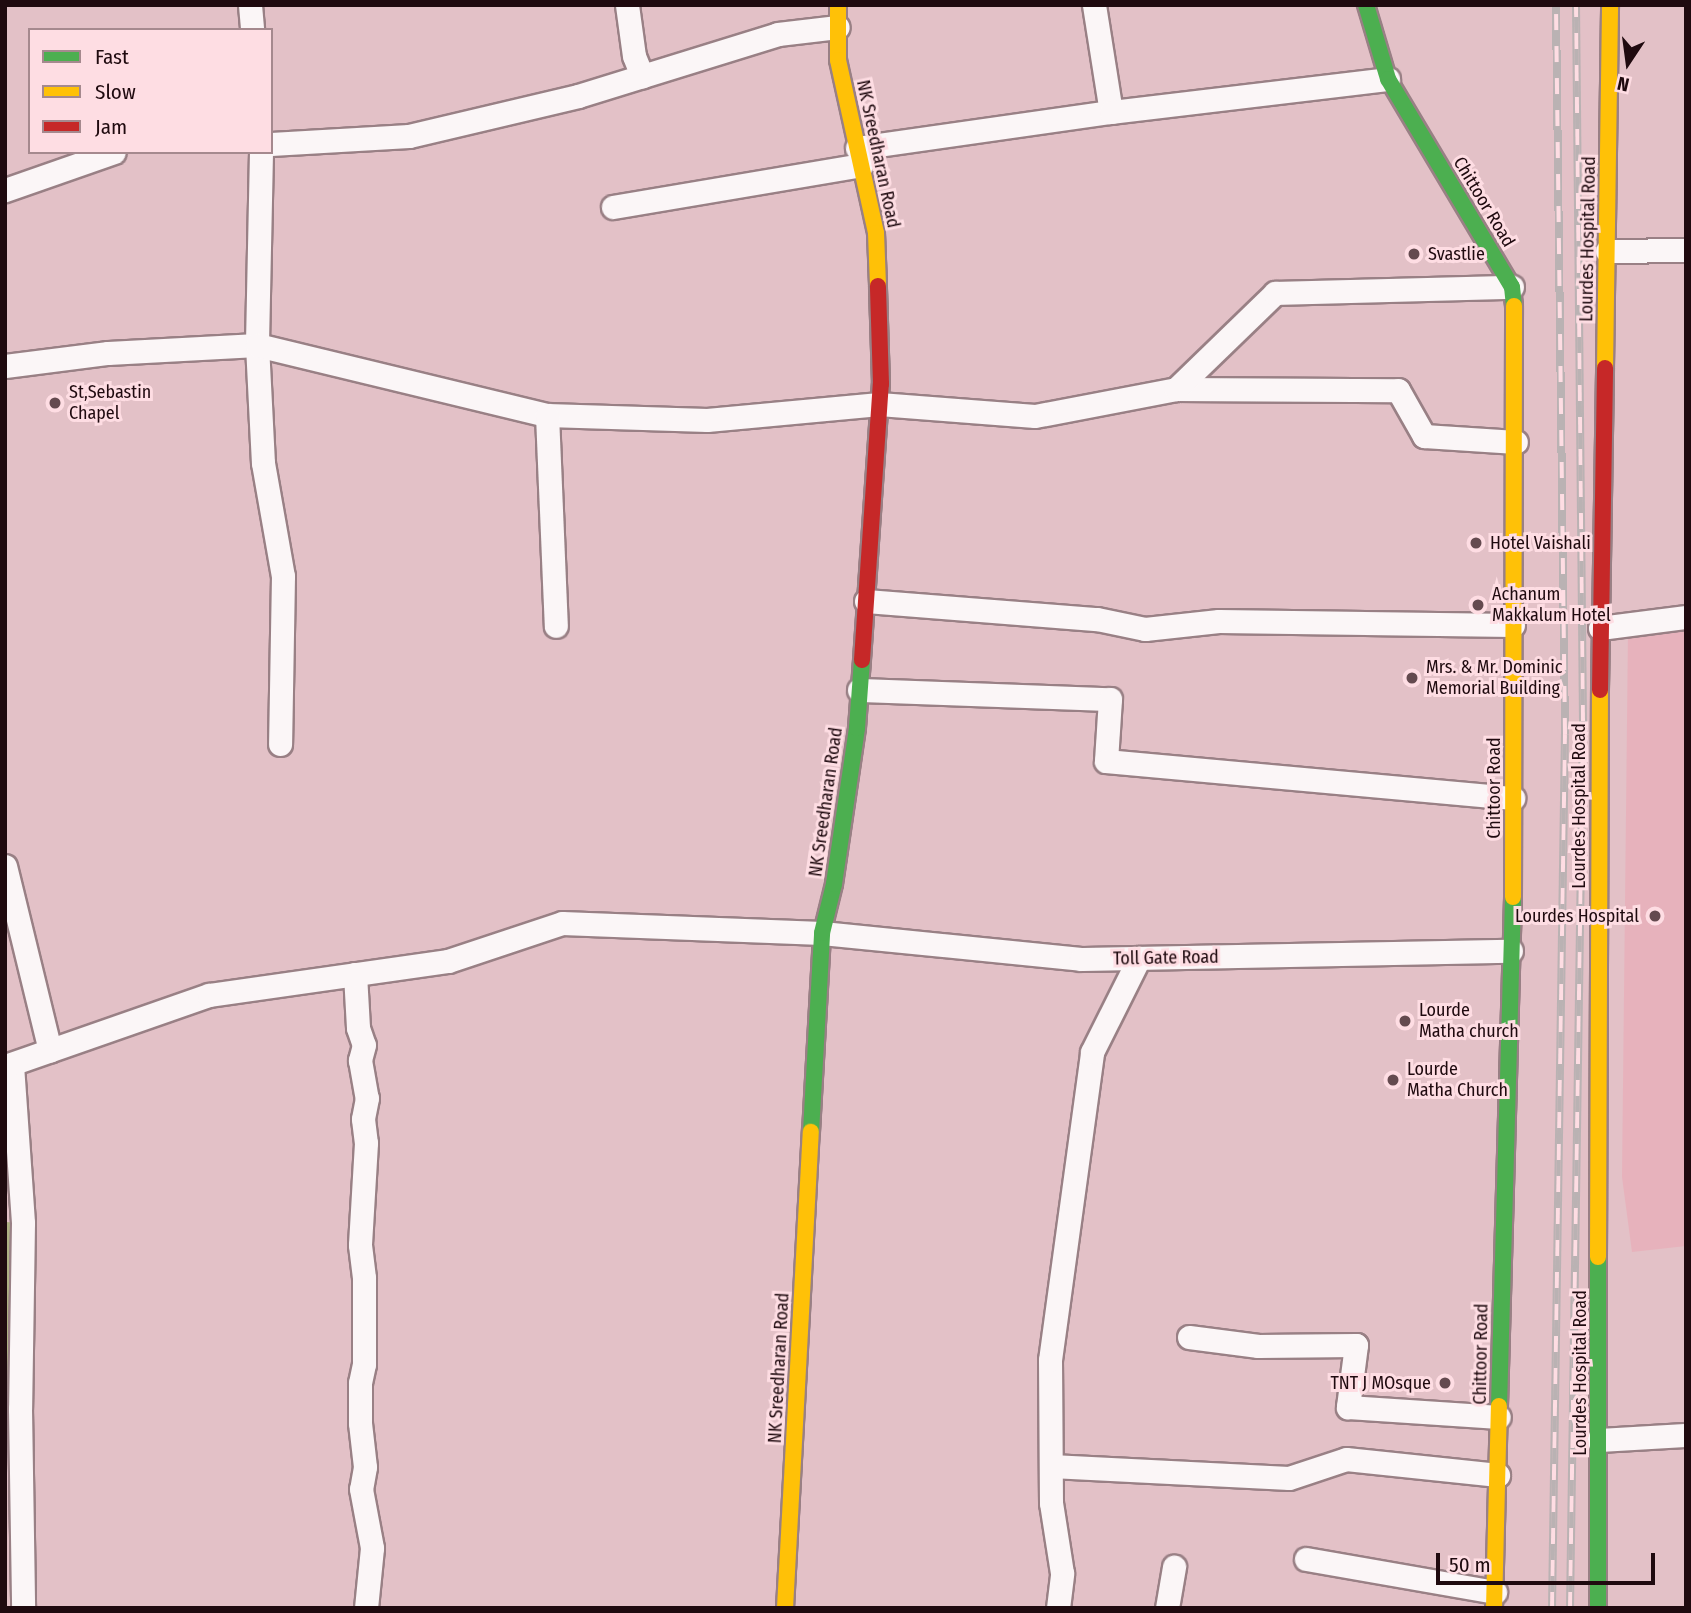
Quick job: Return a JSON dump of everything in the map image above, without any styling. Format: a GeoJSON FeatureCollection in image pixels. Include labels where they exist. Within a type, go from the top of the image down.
{"type":"FeatureCollection","features":[{"type":"Feature","properties":{"kind":"street"},"geometry":{"type":"LineString","coordinates":[[250,5],[252,28]]}},
{"type":"Feature","properties":{"kind":"street"},"geometry":{"type":"LineString","coordinates":[[627,5],[634,56],[642,76]]}},
{"type":"Feature","properties":{"kind":"street"},"geometry":{"type":"LineString","coordinates":[[1094,5],[1111,112]]}},
{"type":"Feature","properties":{"kind":"street","name":"Chittoor Road"},"geometry":{"type":"LineString","coordinates":[[1366,5],[1388,79],[1512,287],[1516,329],[1511,951],[1495,1600]]}},
{"type":"Feature","properties":{"kind":"street","name":"Lourdes Hospital Road"},"geometry":{"type":"LineString","coordinates":[[1598,1608],[1600,628],[1610,5]]}},
{"type":"Feature","properties":{"kind":"street"},"geometry":{"type":"LineString","coordinates":[[273,144],[409,136],[578,96],[838,16]]}},
{"type":"Feature","properties":{"kind":"street","name":"NK Sreedharan Road"},"geometry":{"type":"LineString","coordinates":[[785,1608],[822,933],[834,884],[857,727],[879,404],[876,233],[838,60],[838,16]]}},
{"type":"Feature","properties":{"kind":"street"},"geometry":{"type":"LineString","coordinates":[[613,207],[859,157],[1111,112],[1388,79]]}},
{"type":"Feature","properties":{"kind":"street"},"geometry":{"type":"LineString","coordinates":[[5,190],[108,154]]}},
{"type":"Feature","properties":{"kind":"street"},"geometry":{"type":"LineString","coordinates":[[261,154],[257,345],[263,463],[283,576],[280,744]]}},
{"type":"Feature","properties":{"kind":"street"},"geometry":{"type":"LineString","coordinates":[[1607,251],[1686,250]]}},
{"type":"Feature","properties":{"kind":"street"},"geometry":{"type":"LineString","coordinates":[[1175,389],[1275,292],[1512,287]]}},
{"type":"Feature","properties":{"kind":"street"},"geometry":{"type":"LineString","coordinates":[[5,366],[108,353],[257,345],[547,415],[707,420],[879,404],[1035,416],[1175,389],[1398,390],[1423,436],[1516,442]]}},
{"type":"Feature","properties":{"kind":"street"},"geometry":{"type":"LineString","coordinates":[[547,415],[556,626]]}},
{"type":"Feature","properties":{"kind":"street"},"geometry":{"type":"LineString","coordinates":[[866,601],[1097,619],[1145,629],[1219,621],[1513,625]]}},
{"type":"Feature","properties":{"kind":"street"},"geometry":{"type":"LineString","coordinates":[[1600,628],[1686,617]]}},
{"type":"Feature","properties":{"kind":"street"},"geometry":{"type":"LineString","coordinates":[[859,690],[1110,699],[1106,761],[1513,798]]}},
{"type":"Feature","properties":{"kind":"street"},"geometry":{"type":"LineString","coordinates":[[5,866],[50,1051]]}},
{"type":"Feature","properties":{"kind":"street","name":"Toll Gate Road"},"geometry":{"type":"LineString","coordinates":[[8,1066],[209,995],[448,961],[562,923],[822,933],[1081,959],[1511,951]]}},
{"type":"Feature","properties":{"kind":"street"},"geometry":{"type":"LineString","coordinates":[[1058,1608],[1062,1573],[1051,1503],[1049,1360],[1092,1052],[1139,958]]}},
{"type":"Feature","properties":{"kind":"street"},"geometry":{"type":"LineString","coordinates":[[355,974],[358,1028],[364,1045],[360,1060],[367,1098],[363,1119],[366,1143],[359,1245],[364,1278],[365,1364],[360,1383],[360,1439],[365,1466],[361,1489],[372,1548],[366,1608]]}},
{"type":"Feature","properties":{"kind":"street"},"geometry":{"type":"LineString","coordinates":[[8,1066],[23,1223],[13,1410],[23,1608]]}},
{"type":"Feature","properties":{"kind":"street"},"geometry":{"type":"LineString","coordinates":[[1189,1337],[1258,1346],[1356,1345],[1348,1407],[1499,1417]]}},
{"type":"Feature","properties":{"kind":"street"},"geometry":{"type":"LineString","coordinates":[[1598,1440],[1686,1435]]}},
{"type":"Feature","properties":{"kind":"street"},"geometry":{"type":"LineString","coordinates":[[1051,1466],[1289,1478],[1346,1459],[1498,1475]]}},
{"type":"Feature","properties":{"kind":"street"},"geometry":{"type":"LineString","coordinates":[[1306,1559],[1495,1600]]}},
{"type":"Feature","properties":{"kind":"street"},"geometry":{"type":"LineString","coordinates":[[1167,1608],[1174,1567]]}},
{"type":"Feature","properties":{"kind":"shaded area","name":"Lourdes Hospital"},"geometry":{"type":"Polygon","coordinates":[[[1686,626],[1686,1246],[1632,1252],[1622,1177],[1628,632],[1686,626]]]}},
{"type":"Feature","properties":{"kind":"green space"},"geometry":{"type":"Polygon","coordinates":[[[5,1222],[23,1223],[18,1239],[9,1400],[5,1401],[5,1222]]]}},
{"type":"Feature","properties":{"kind":"railway"},"geometry":{"type":"LineString","coordinates":[[1552,1608],[1565,734],[1556,5]]}},
{"type":"Feature","properties":{"kind":"railway"},"geometry":{"type":"LineString","coordinates":[[1570,1608],[1583,721],[1576,5]]}},
{"type":"Feature","properties":{"kind":"traffic: fast"},"geometry":{"type":"LineString","coordinates":[[1366,5],[1388,79],[1512,287],[1514,306]]}},
{"type":"Feature","properties":{"kind":"traffic: fast"},"geometry":{"type":"LineString","coordinates":[[811,1132],[822,933],[834,884],[857,728],[862,660]]}},
{"type":"Feature","properties":{"kind":"traffic: fast"},"geometry":{"type":"LineString","coordinates":[[1499,1406],[1513,897]]}},
{"type":"Feature","properties":{"kind":"traffic: fast"},"geometry":{"type":"LineString","coordinates":[[1598,1257],[1598,1608]]}},
{"type":"Feature","properties":{"kind":"traffic: slow"},"geometry":{"type":"LineString","coordinates":[[838,5],[838,60],[876,233],[878,286]]}},
{"type":"Feature","properties":{"kind":"traffic: slow"},"geometry":{"type":"LineString","coordinates":[[1605,368],[1610,5]]}},
{"type":"Feature","properties":{"kind":"traffic: slow"},"geometry":{"type":"LineString","coordinates":[[1513,897],[1514,306]]}},
{"type":"Feature","properties":{"kind":"traffic: slow"},"geometry":{"type":"LineString","coordinates":[[1598,1257],[1600,690]]}},
{"type":"Feature","properties":{"kind":"traffic: slow"},"geometry":{"type":"LineString","coordinates":[[785,1608],[811,1132]]}},
{"type":"Feature","properties":{"kind":"traffic: slow"},"geometry":{"type":"LineString","coordinates":[[1494,1608],[1499,1406]]}},
{"type":"Feature","properties":{"kind":"traffic: jam"},"geometry":{"type":"LineString","coordinates":[[862,660],[881,384],[878,286]]}},
{"type":"Feature","properties":{"kind":"traffic: jam"},"geometry":{"type":"LineString","coordinates":[[1600,690],[1605,368]]}},
{"type":"Feature","properties":{"kind":"place","name":"Svastlie"},"geometry":{"type":"Point","coordinates":[1414,254]}},
{"type":"Feature","properties":{"kind":"place","name":"St,Sebastin Chapel"},"geometry":{"type":"Point","coordinates":[55,403]}},
{"type":"Feature","properties":{"kind":"place","name":"Hotel Vaishali"},"geometry":{"type":"Point","coordinates":[1476,543]}},
{"type":"Feature","properties":{"kind":"place","name":"Achanum Makkalum Hotel"},"geometry":{"type":"Point","coordinates":[1478,605]}},
{"type":"Feature","properties":{"kind":"place","name":"Mrs. & Mr. Dominic Memorial Building"},"geometry":{"type":"Point","coordinates":[1412,678]}},
{"type":"Feature","properties":{"kind":"place","name":"Lourdes Hospital"},"geometry":{"type":"Point","coordinates":[1655,916]}},
{"type":"Feature","properties":{"kind":"place","name":"Lourde Matha church"},"geometry":{"type":"Point","coordinates":[1405,1021]}},
{"type":"Feature","properties":{"kind":"place","name":"Lourde Matha Church"},"geometry":{"type":"Point","coordinates":[1393,1080]}},
{"type":"Feature","properties":{"kind":"place","name":"TNT J MOsque"},"geometry":{"type":"Point","coordinates":[1445,1383]}}]}
